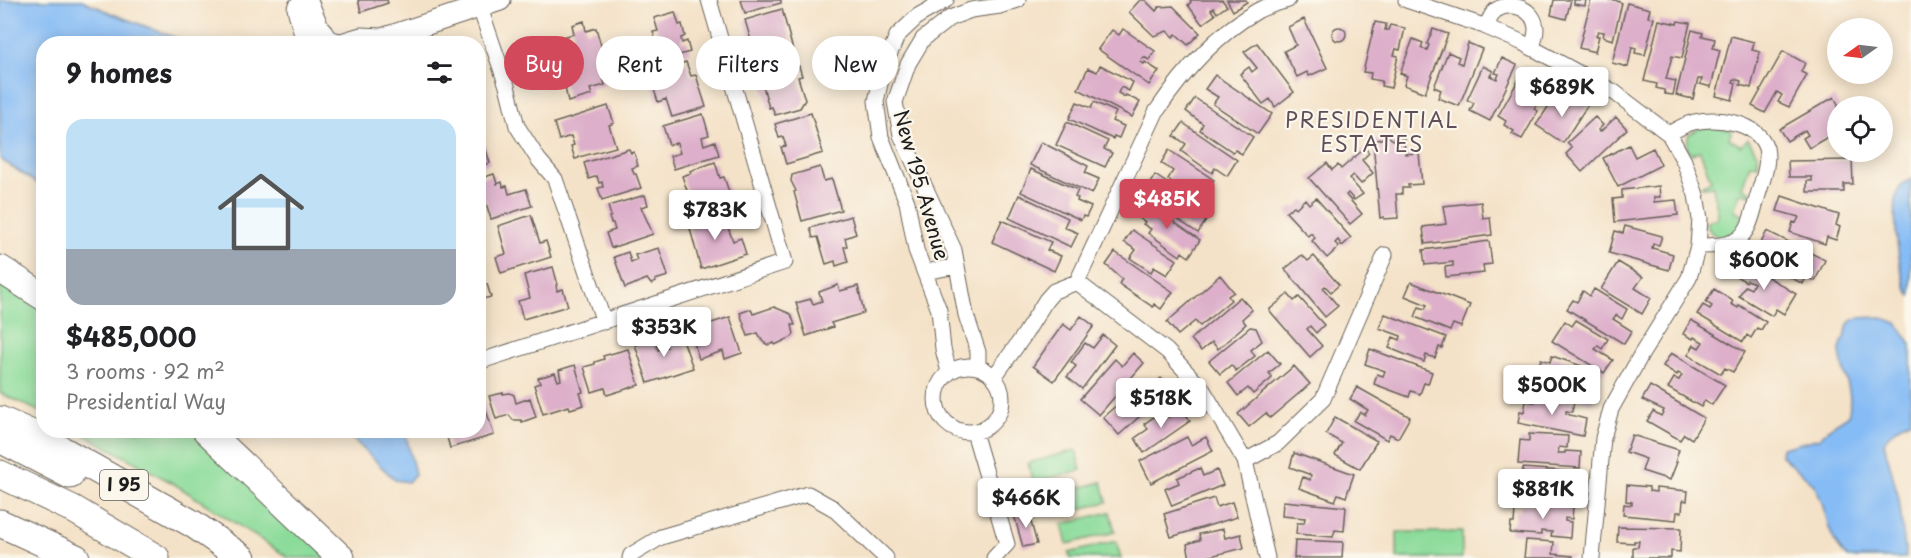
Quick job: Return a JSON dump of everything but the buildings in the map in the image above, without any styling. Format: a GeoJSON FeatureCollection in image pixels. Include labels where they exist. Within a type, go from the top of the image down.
{"type":"FeatureCollection","features":[{"type":"Feature","properties":{"kind":"highway"},"geometry":{"type":"LineString","coordinates":[[0,269],[36,292]]}},
{"type":"Feature","properties":{"kind":"highway","name":"I 95"},"geometry":{"type":"LineString","coordinates":[[0,420],[36,436]]}},
{"type":"Feature","properties":{"kind":"highway","name":"I 95"},"geometry":{"type":"LineString","coordinates":[[41,438],[172,512],[242,558]]}},
{"type":"Feature","properties":{"kind":"highway"},"geometry":{"type":"LineString","coordinates":[[214,438],[341,558]]}},
{"type":"Feature","properties":{"kind":"highway"},"geometry":{"type":"LineString","coordinates":[[0,439],[128,505],[211,558]]}},
{"type":"Feature","properties":{"kind":"highway"},"geometry":{"type":"LineString","coordinates":[[0,474],[73,509],[156,558]]}},
{"type":"Feature","properties":{"kind":"highway"},"geometry":{"type":"LineString","coordinates":[[0,491],[23,501],[123,558]]}},
{"type":"Feature","properties":{"kind":"highway"},"geometry":{"type":"LineString","coordinates":[[0,523],[76,558]]}},
{"type":"Feature","properties":{"kind":"street"},"geometry":{"type":"LineString","coordinates":[[298,0],[297,6],[306,36]]}},
{"type":"Feature","properties":{"kind":"street"},"geometry":{"type":"LineString","coordinates":[[305,0],[324,36]]}},
{"type":"Feature","properties":{"kind":"street"},"geometry":{"type":"LineString","coordinates":[[395,36],[500,0]]}},
{"type":"Feature","properties":{"kind":"street"},"geometry":{"type":"LineString","coordinates":[[486,359],[785,262],[709,0]]}},
{"type":"Feature","properties":{"kind":"street","name":"New 195 Avenue"},"geometry":{"type":"LineString","coordinates":[[945,0],[918,16],[897,36],[884,67],[876,101],[881,137],[907,202],[916,249],[939,310],[943,349],[949,372]]}},
{"type":"Feature","properties":{"kind":"street","name":"New 195 Avenue"},"geometry":{"type":"LineString","coordinates":[[978,367],[978,352],[966,315],[954,250],[901,135],[895,102],[908,64],[923,39],[950,18],[971,10],[1000,6],[1018,0]]}},
{"type":"Feature","properties":{"kind":"street"},"geometry":{"type":"LineString","coordinates":[[994,377],[1046,300],[1054,291],[1077,282],[1156,112],[1172,89],[1199,57],[1221,36],[1259,10],[1288,0]]}},
{"type":"Feature","properties":{"kind":"street"},"geometry":{"type":"LineString","coordinates":[[1406,0],[1486,27],[1532,48],[1614,92],[1669,134],[1683,159],[1696,195],[1700,219],[1698,246],[1689,278],[1641,355],[1611,409],[1603,438],[1593,558]]}},
{"type":"Feature","properties":{"kind":"street"},"geometry":{"type":"LineString","coordinates":[[1486,27],[1491,16],[1503,7],[1510,5],[1525,9],[1535,21],[1536,29],[1532,48]]}},
{"type":"Feature","properties":{"kind":"street"},"geometry":{"type":"LineString","coordinates":[[480,8],[507,86],[517,126],[538,159],[555,179],[604,322]]}},
{"type":"Feature","properties":{"kind":"street"},"geometry":{"type":"LineString","coordinates":[[1669,134],[1694,122],[1732,121],[1757,135],[1766,148],[1766,165],[1744,234],[1724,244],[1698,246]]}},
{"type":"Feature","properties":{"kind":"street"},"geometry":{"type":"LineString","coordinates":[[1245,461],[1278,443],[1323,399],[1385,255]]}},
{"type":"Feature","properties":{"kind":"street"},"geometry":{"type":"LineString","coordinates":[[925,272],[957,266]]}},
{"type":"Feature","properties":{"kind":"street"},"geometry":{"type":"LineString","coordinates":[[1077,282],[1167,351],[1203,390],[1245,461],[1267,558]]}},
{"type":"Feature","properties":{"kind":"street"},"geometry":{"type":"LineString","coordinates":[[970,365],[978,367],[994,377],[1002,392],[999,414],[984,429],[974,432],[953,428],[944,421],[936,401],[941,380],[949,372],[959,367],[970,365]]}},
{"type":"Feature","properties":{"kind":"street"},"geometry":{"type":"LineString","coordinates":[[974,432],[1006,544],[994,558]]}},
{"type":"Feature","properties":{"kind":"street"},"geometry":{"type":"LineString","coordinates":[[630,558],[631,555],[661,537],[808,494],[833,508],[886,558]]}},
{"type":"Feature","properties":{"kind":"green space"},"geometry":{"type":"Polygon","coordinates":[[[1701,127],[1732,130],[1729,139],[1741,146],[1748,139],[1758,155],[1758,165],[1750,164],[1742,188],[1751,192],[1751,195],[1740,193],[1734,210],[1743,214],[1739,230],[1725,237],[1715,235],[1708,229],[1706,223],[1717,219],[1718,215],[1713,186],[1701,186],[1711,181],[1700,151],[1691,154],[1687,148],[1688,135],[1701,127]]]}},
{"type":"Feature","properties":{"kind":"green space"},"geometry":{"type":"Polygon","coordinates":[[[0,274],[36,298],[36,410],[0,393],[0,274]]]}},
{"type":"Feature","properties":{"kind":"green space"},"geometry":{"type":"Polygon","coordinates":[[[91,438],[204,438],[331,558],[289,558],[176,485],[91,438]]]}},
{"type":"Feature","properties":{"kind":"green space"},"geometry":{"type":"Polygon","coordinates":[[[1076,450],[1081,470],[1033,483],[1028,463],[1076,450]]]}},
{"type":"Feature","properties":{"kind":"green space"},"geometry":{"type":"Polygon","coordinates":[[[1102,482],[1107,502],[1060,514],[1054,494],[1102,482]]]}},
{"type":"Feature","properties":{"kind":"green space"},"geometry":{"type":"Polygon","coordinates":[[[1110,512],[1115,532],[1067,544],[1062,524],[1110,512]]]}},
{"type":"Feature","properties":{"kind":"green space"},"geometry":{"type":"Polygon","coordinates":[[[1397,532],[1462,532],[1462,558],[1397,558],[1397,532]]]}},
{"type":"Feature","properties":{"kind":"green space"},"geometry":{"type":"Polygon","coordinates":[[[1116,541],[1121,558],[1070,558],[1069,553],[1116,541]]]}},
{"type":"Feature","properties":{"kind":"water"},"geometry":{"type":"Polygon","coordinates":[[[0,0],[82,0],[171,36],[36,36],[36,182],[0,159],[0,0]]]}},
{"type":"Feature","properties":{"kind":"water"},"geometry":{"type":"Polygon","coordinates":[[[1911,179],[1911,296],[1903,277],[1897,245],[1895,212],[1898,191],[1911,179]]]}},
{"type":"Feature","properties":{"kind":"water"},"geometry":{"type":"Polygon","coordinates":[[[1881,317],[1897,323],[1911,344],[1911,420],[1895,429],[1884,443],[1899,499],[1906,558],[1848,558],[1834,540],[1815,487],[1781,455],[1782,448],[1820,438],[1829,428],[1848,416],[1850,399],[1840,351],[1848,324],[1857,318],[1881,317]]]}},
{"type":"Feature","properties":{"kind":"water"},"geometry":{"type":"Polygon","coordinates":[[[352,438],[407,438],[415,474],[408,482],[395,480],[352,438]]]}},
{"type":"Feature","properties":{"kind":"district","name":"PRESIDENTIAL ESTATES"},"geometry":{"type":"Point","coordinates":[1372,133]}}]}
